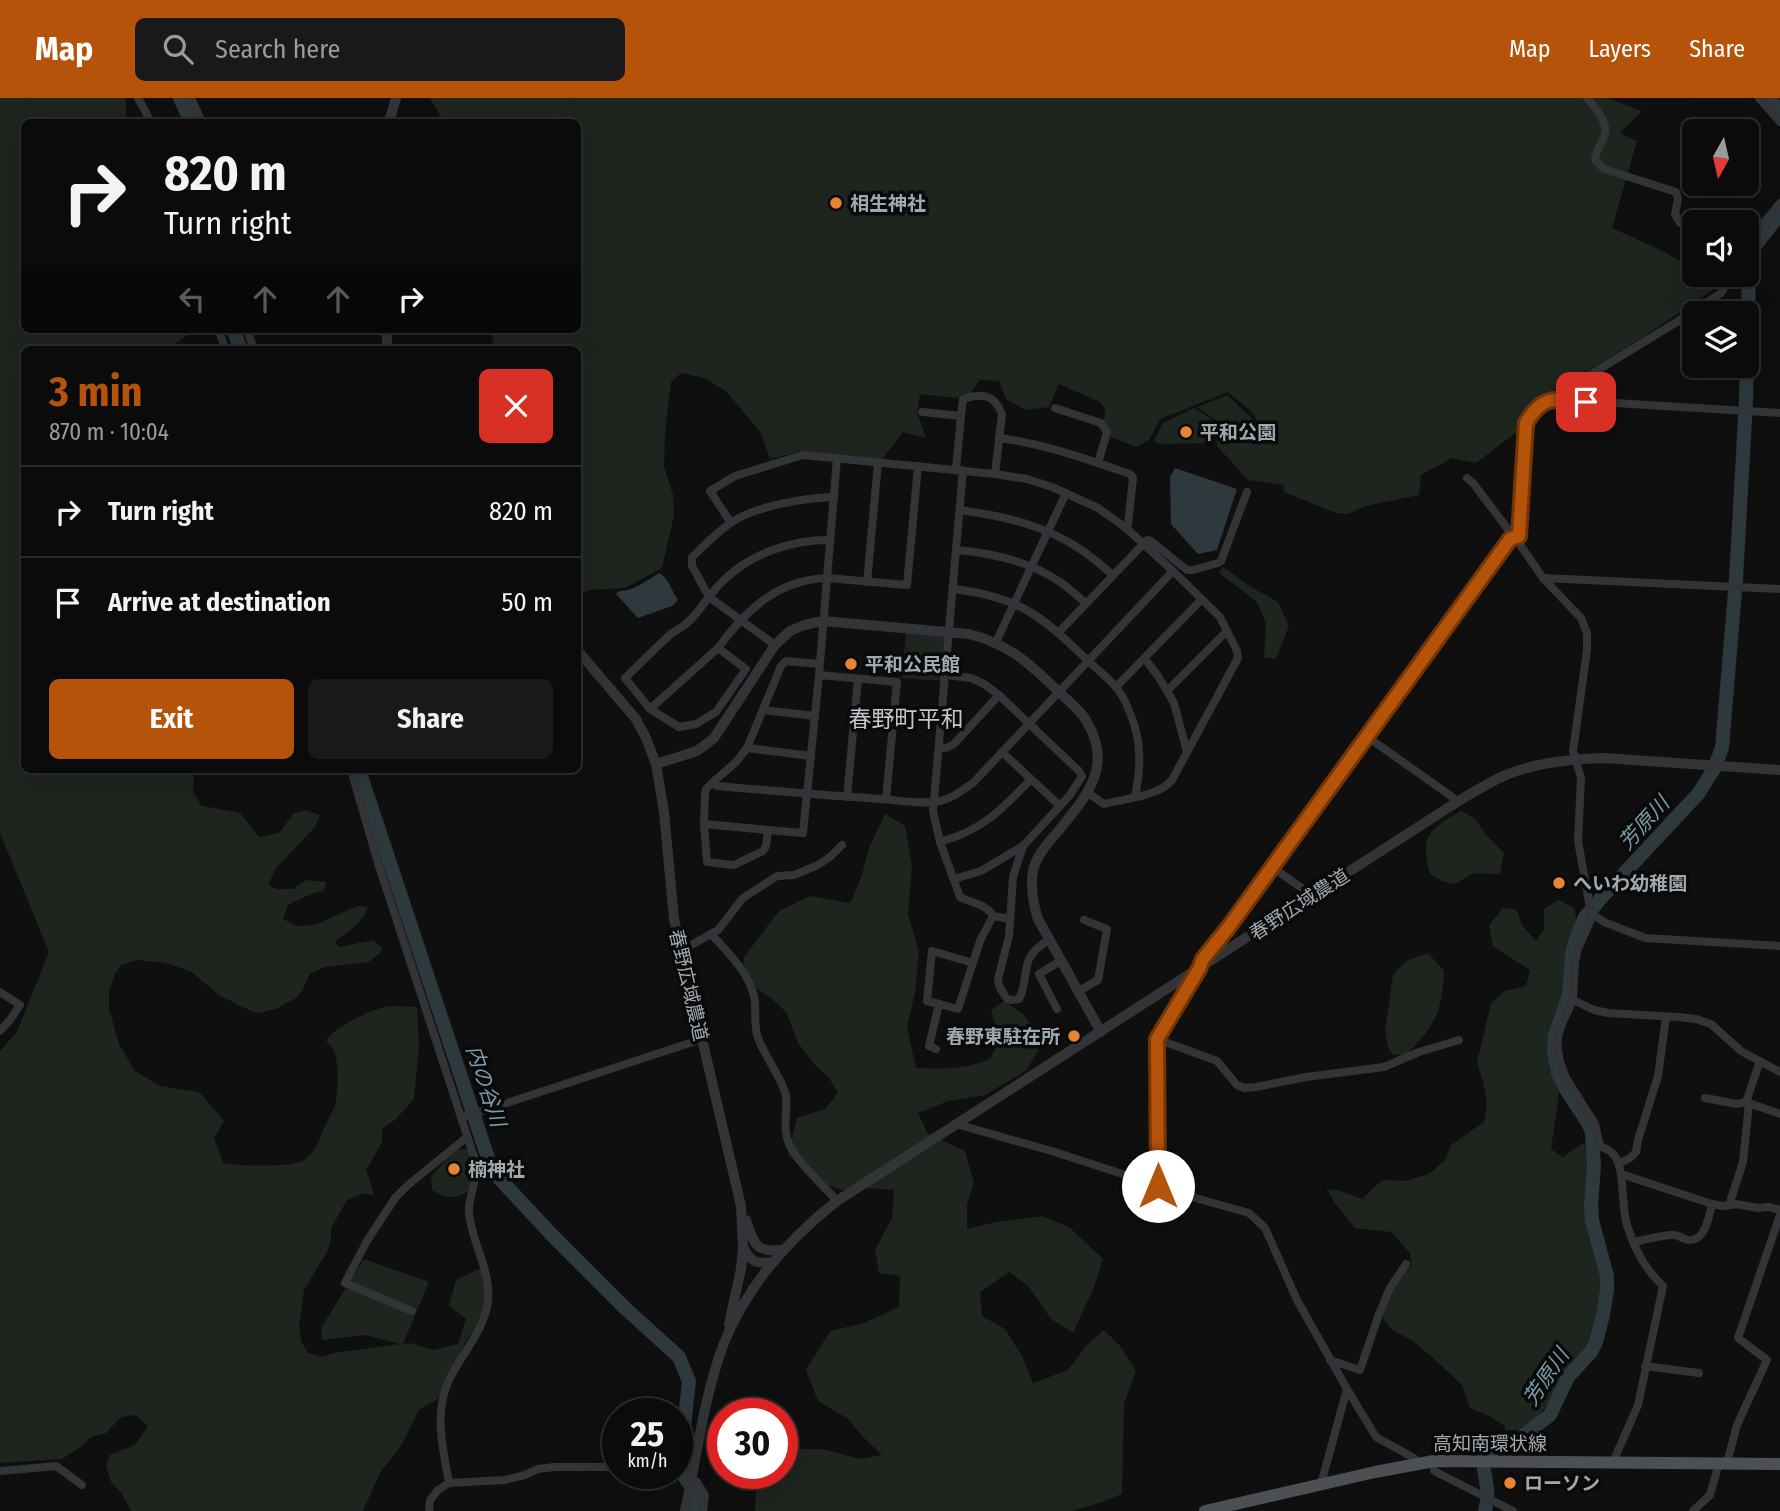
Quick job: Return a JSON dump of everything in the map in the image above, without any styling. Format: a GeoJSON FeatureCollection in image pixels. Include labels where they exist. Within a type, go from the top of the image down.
{"type":"FeatureCollection","features":[{"type":"Feature","properties":{"kind":"main road","name":"高知南環状線"},"geometry":{"type":"LineString","coordinates":[[1205,1511],[1434,1461],[1780,1464]]}},
{"type":"Feature","properties":{"kind":"street"},"geometry":{"type":"LineString","coordinates":[[138,98],[149,119]]}},
{"type":"Feature","properties":{"kind":"street"},"geometry":{"type":"LineString","coordinates":[[191,98],[201,119]]}},
{"type":"Feature","properties":{"kind":"street"},"geometry":{"type":"LineString","coordinates":[[390,119],[396,98]]}},
{"type":"Feature","properties":{"kind":"street"},"geometry":{"type":"LineString","coordinates":[[1587,98],[1606,132],[1595,160],[1604,169],[1676,192],[1678,200],[1675,214],[1682,224]]}},
{"type":"Feature","properties":{"kind":"street"},"geometry":{"type":"LineString","coordinates":[[1759,98],[1780,122]]}},
{"type":"Feature","properties":{"kind":"street"},"geometry":{"type":"LineString","coordinates":[[1759,220],[1780,194]]}},
{"type":"Feature","properties":{"kind":"street"},"geometry":{"type":"LineString","coordinates":[[1759,229],[1780,203]]}},
{"type":"Feature","properties":{"kind":"street"},"geometry":{"type":"LineString","coordinates":[[1613,1462],[1638,1405],[1663,1286],[1650,1272],[1633,1242],[1623,1206],[1619,1163],[1614,1154],[1600,1146],[1595,1124],[1566,1079],[1560,1062],[1560,1028],[1573,1000],[1575,962],[1591,910],[1578,841],[1581,778],[1573,751],[1587,633],[1581,618],[1543,578],[1521,546],[1519,536],[1526,423],[1534,410],[1549,399],[1680,320],[1724,287]]}},
{"type":"Feature","properties":{"kind":"street"},"geometry":{"type":"LineString","coordinates":[[995,474],[1002,414],[990,397],[976,395],[963,399],[960,510],[933,802],[934,822],[960,897],[983,906],[993,916],[1010,919]]}},
{"type":"Feature","properties":{"kind":"street"},"geometry":{"type":"LineString","coordinates":[[1549,399],[1780,413]]}},
{"type":"Feature","properties":{"kind":"street"},"geometry":{"type":"LineString","coordinates":[[1055,408],[1101,423],[1107,432],[1098,463]]}},
{"type":"Feature","properties":{"kind":"street"},"geometry":{"type":"LineString","coordinates":[[922,412],[961,416]]}},
{"type":"Feature","properties":{"kind":"street"},"geometry":{"type":"LineString","coordinates":[[999,438],[1057,449],[1130,474],[1133,478],[1126,528]]}},
{"type":"Feature","properties":{"kind":"street"},"geometry":{"type":"LineString","coordinates":[[730,523],[710,491],[735,476],[803,455],[1027,479],[1052,487],[1097,508],[1126,528],[1220,617],[1238,658],[1167,787],[1104,804],[1088,793]]}},
{"type":"Feature","properties":{"kind":"street"},"geometry":{"type":"LineString","coordinates":[[705,824],[803,833],[837,458]]}},
{"type":"Feature","properties":{"kind":"street"},"geometry":{"type":"LineString","coordinates":[[867,582],[878,463]]}},
{"type":"Feature","properties":{"kind":"street"},"geometry":{"type":"LineString","coordinates":[[650,709],[718,648],[757,604],[771,593],[814,578],[907,585],[918,466]]}},
{"type":"Feature","properties":{"kind":"street"},"geometry":{"type":"LineString","coordinates":[[1467,478],[1510,532],[1519,536]]}},
{"type":"Feature","properties":{"kind":"street"},"geometry":{"type":"LineString","coordinates":[[1059,632],[1147,540],[1187,570],[1221,561],[1247,492]]}},
{"type":"Feature","properties":{"kind":"street"},"geometry":{"type":"LineString","coordinates":[[996,642],[1066,493]]}},
{"type":"Feature","properties":{"kind":"street"},"geometry":{"type":"LineString","coordinates":[[775,645],[709,597],[692,566],[692,557],[730,523],[750,514],[788,502],[834,497]]}},
{"type":"Feature","properties":{"kind":"street"},"geometry":{"type":"LineString","coordinates":[[960,510],[997,515],[1049,532],[1082,550],[1112,575]]}},
{"type":"Feature","properties":{"kind":"street"},"geometry":{"type":"LineString","coordinates":[[1158,1186],[1157,1039],[1203,959],[1510,539],[1519,536]]}},
{"type":"Feature","properties":{"kind":"street"},"geometry":{"type":"LineString","coordinates":[[718,648],[746,669],[716,712],[696,724],[679,727],[650,709],[625,678],[687,623],[725,579],[745,564],[785,545],[829,540]]}},
{"type":"Feature","properties":{"kind":"street"},"geometry":{"type":"LineString","coordinates":[[956,550],[982,552],[1033,567],[1060,582],[1086,603]]}},
{"type":"Feature","properties":{"kind":"street"},"geometry":{"type":"LineString","coordinates":[[712,783],[717,786],[808,794],[943,801],[973,783],[1174,571]]}},
{"type":"Feature","properties":{"kind":"street"},"geometry":{"type":"LineString","coordinates":[[1543,578],[1780,589]]}},
{"type":"Feature","properties":{"kind":"street"},"geometry":{"type":"LineString","coordinates":[[954,589],[981,593],[1015,604],[1044,621],[1116,687],[1126,702],[1136,727],[1140,750],[1140,772],[1135,797]]}},
{"type":"Feature","properties":{"kind":"street"},"geometry":{"type":"LineString","coordinates":[[1116,687],[1202,599]]}},
{"type":"Feature","properties":{"kind":"street"},"geometry":{"type":"LineString","coordinates":[[656,764],[697,751],[714,738],[775,645],[790,631],[804,625],[823,621],[949,632],[969,634],[996,642],[1027,662],[1059,692],[1086,719],[1094,735],[1098,754],[1096,775],[1088,793],[1039,854],[1031,886],[1038,919],[1101,1032]]}},
{"type":"Feature","properties":{"kind":"street"},"geometry":{"type":"LineString","coordinates":[[1167,691],[1227,631]]}},
{"type":"Feature","properties":{"kind":"street","name":"春野広域農道"},"geometry":{"type":"LineString","coordinates":[[581,655],[636,719],[656,764],[664,812],[674,919],[741,1206],[741,1269],[725,1340],[693,1443]]}},
{"type":"Feature","properties":{"kind":"street"},"geometry":{"type":"LineString","coordinates":[[1145,659],[1174,703],[1187,752]]}},
{"type":"Feature","properties":{"kind":"street"},"geometry":{"type":"LineString","coordinates":[[768,830],[763,851],[734,865],[706,862],[706,789],[736,762],[747,748],[781,666],[786,661],[820,664]]}},
{"type":"Feature","properties":{"kind":"street"},"geometry":{"type":"LineString","coordinates":[[819,675],[897,682],[886,799]]}},
{"type":"Feature","properties":{"kind":"street"},"geometry":{"type":"LineString","coordinates":[[946,675],[971,678],[999,695],[1082,776],[1070,795],[1023,846],[981,871],[954,879]]}},
{"type":"Feature","properties":{"kind":"street"},"geometry":{"type":"LineString","coordinates":[[847,797],[858,679]]}},
{"type":"Feature","properties":{"kind":"street"},"geometry":{"type":"LineString","coordinates":[[939,747],[946,748],[954,744],[999,695]]}},
{"type":"Feature","properties":{"kind":"street"},"geometry":{"type":"LineString","coordinates":[[763,710],[815,716]]}},
{"type":"Feature","properties":{"kind":"street"},"geometry":{"type":"LineString","coordinates":[[1366,736],[1457,802]]}},
{"type":"Feature","properties":{"kind":"street"},"geometry":{"type":"LineString","coordinates":[[747,748],[811,756]]}},
{"type":"Feature","properties":{"kind":"street"},"geometry":{"type":"LineString","coordinates":[[1002,752],[1060,806]]}},
{"type":"Feature","properties":{"kind":"street","name":"春野広域農道"},"geometry":{"type":"LineString","coordinates":[[725,1340],[741,1309],[783,1250],[837,1201],[1482,787],[1510,774],[1575,759],[1603,758],[1780,770]]}},
{"type":"Feature","properties":{"kind":"street"},"geometry":{"type":"LineString","coordinates":[[352,773],[378,863],[475,1160],[469,1214],[489,1291],[487,1308],[479,1331],[449,1379],[442,1403],[440,1426],[449,1483]]}},
{"type":"Feature","properties":{"kind":"street"},"geometry":{"type":"LineString","coordinates":[[940,842],[976,829],[998,813],[1031,779]]}},
{"type":"Feature","properties":{"kind":"street"},"geometry":{"type":"LineString","coordinates":[[680,949],[718,930],[743,898],[777,876],[794,875],[818,865],[831,857],[842,845]]}},
{"type":"Feature","properties":{"kind":"street"},"geometry":{"type":"LineString","coordinates":[[1023,846],[1013,877],[1009,936],[998,978],[1006,999],[1019,999],[1023,993],[1029,958],[1050,939]]}},
{"type":"Feature","properties":{"kind":"street"},"geometry":{"type":"LineString","coordinates":[[1272,867],[1313,895]]}},
{"type":"Feature","properties":{"kind":"street"},"geometry":{"type":"LineString","coordinates":[[1591,910],[1604,922],[1645,938],[1780,946]]}},
{"type":"Feature","properties":{"kind":"street"},"geometry":{"type":"LineString","coordinates":[[973,963],[932,951],[927,1000],[958,1009],[973,963],[980,941],[993,916]]}},
{"type":"Feature","properties":{"kind":"street"},"geometry":{"type":"LineString","coordinates":[[1079,991],[1098,980],[1107,929],[1084,920]]}},
{"type":"Feature","properties":{"kind":"street"},"geometry":{"type":"LineString","coordinates":[[712,934],[749,981],[754,997],[758,1039],[786,1096],[785,1127],[788,1143],[837,1201]]}},
{"type":"Feature","properties":{"kind":"street"},"geometry":{"type":"LineString","coordinates":[[1057,1009],[1039,974],[1062,960]]}},
{"type":"Feature","properties":{"kind":"street"},"geometry":{"type":"LineString","coordinates":[[0,992],[20,1005],[0,1031]]}},
{"type":"Feature","properties":{"kind":"street"},"geometry":{"type":"LineString","coordinates":[[1573,1000],[1608,1013],[1696,1020],[1711,1024],[1741,1051],[1780,1072]]}},
{"type":"Feature","properties":{"kind":"street"},"geometry":{"type":"LineString","coordinates":[[936,1049],[929,1046],[939,1004]]}},
{"type":"Feature","properties":{"kind":"street"},"geometry":{"type":"LineString","coordinates":[[1619,1163],[1636,1152],[1658,1076],[1666,1017]]}},
{"type":"Feature","properties":{"kind":"street"},"geometry":{"type":"LineString","coordinates":[[1157,1039],[1216,1061],[1237,1085],[1244,1088],[1384,1067],[1434,1046],[1459,1040]]}},
{"type":"Feature","properties":{"kind":"street"},"geometry":{"type":"LineString","coordinates":[[463,1117],[702,1040]]}},
{"type":"Feature","properties":{"kind":"street"},"geometry":{"type":"LineString","coordinates":[[1731,1205],[1743,1162],[1748,1102],[1760,1061]]}},
{"type":"Feature","properties":{"kind":"street"},"geometry":{"type":"LineString","coordinates":[[1705,1098],[1738,1104],[1748,1102],[1780,1114]]}},
{"type":"Feature","properties":{"kind":"street"},"geometry":{"type":"LineString","coordinates":[[957,1124],[1249,1213],[1265,1228],[1297,1300],[1376,1437],[1419,1463]]}},
{"type":"Feature","properties":{"kind":"street"},"geometry":{"type":"LineString","coordinates":[[412,1311],[345,1283],[366,1241],[396,1198],[467,1137]]}},
{"type":"Feature","properties":{"kind":"street"},"geometry":{"type":"LineString","coordinates":[[1621,1174],[1712,1204],[1769,1207],[1780,1212],[1738,1338],[1767,1360],[1737,1425],[1710,1495],[1693,1511]]}},
{"type":"Feature","properties":{"kind":"street"},"geometry":{"type":"LineString","coordinates":[[1633,1242],[1672,1235],[1688,1240],[1695,1239],[1706,1228],[1712,1204]]}},
{"type":"Feature","properties":{"kind":"street"},"geometry":{"type":"LineString","coordinates":[[741,1206],[755,1245],[771,1252],[783,1250]]}},
{"type":"Feature","properties":{"kind":"street"},"geometry":{"type":"LineString","coordinates":[[743,1247],[754,1262],[774,1262]]}},
{"type":"Feature","properties":{"kind":"street"},"geometry":{"type":"LineString","coordinates":[[1330,1360],[1360,1370],[1390,1288],[1406,1264]]}},
{"type":"Feature","properties":{"kind":"street"},"geometry":{"type":"LineString","coordinates":[[1645,1366],[1699,1373]]}},
{"type":"Feature","properties":{"kind":"street"},"geometry":{"type":"LineString","coordinates":[[1321,1484],[1347,1389]]}},
{"type":"Feature","properties":{"kind":"street"},"geometry":{"type":"LineString","coordinates":[[1434,1461],[1434,1471],[1513,1511]]}},
{"type":"Feature","properties":{"kind":"street"},"geometry":{"type":"LineString","coordinates":[[0,1471],[56,1466],[82,1485]]}},
{"type":"Feature","properties":{"kind":"street"},"geometry":{"type":"LineString","coordinates":[[429,1511],[430,1500],[438,1490],[449,1483],[505,1480],[546,1468],[602,1467]]}},
{"type":"Feature","properties":{"kind":"street"},"geometry":{"type":"LineString","coordinates":[[693,1480],[705,1495],[703,1511]]}},
{"type":"Feature","properties":{"kind":"street","name":"春野広域農道"},"geometry":{"type":"LineString","coordinates":[[685,1511],[690,1489]]}},
{"type":"Feature","properties":{"kind":"shaded area"},"geometry":{"type":"Polygon","coordinates":[[[0,98],[125,98],[126,119],[21,119],[21,333],[190,333],[173,346],[21,346],[21,773],[194,773],[193,792],[202,806],[240,813],[259,837],[279,833],[294,813],[306,810],[320,815],[315,827],[276,868],[268,885],[277,889],[293,889],[306,880],[326,882],[324,891],[288,905],[283,919],[297,926],[315,925],[357,906],[368,907],[358,923],[335,942],[339,947],[373,940],[383,948],[381,952],[369,962],[325,967],[310,974],[296,998],[278,1008],[253,1012],[219,995],[190,971],[165,963],[137,960],[121,965],[115,974],[109,991],[109,1009],[119,1044],[135,1071],[160,1086],[199,1092],[224,1121],[214,1138],[223,1163],[277,1165],[304,1160],[317,1146],[335,1103],[337,1065],[334,1052],[326,1040],[344,1025],[377,1009],[392,1006],[417,1007],[419,1047],[414,1099],[396,1119],[382,1129],[382,1142],[366,1170],[374,1196],[365,1193],[347,1200],[331,1228],[327,1252],[304,1290],[299,1326],[301,1341],[308,1353],[323,1357],[334,1353],[400,1344],[365,1335],[322,1340],[321,1328],[364,1259],[429,1282],[403,1344],[410,1343],[433,1350],[458,1344],[466,1319],[449,1306],[456,1280],[481,1268],[489,1293],[477,1327],[466,1341],[438,1399],[419,1410],[401,1446],[380,1473],[363,1511],[131,1511],[122,1494],[111,1482],[106,1466],[110,1455],[135,1445],[148,1426],[135,1415],[121,1417],[106,1433],[91,1437],[62,1459],[0,1463],[0,1051],[17,1032],[49,952],[0,833],[0,98]]]}},
{"type":"Feature","properties":{"kind":"shaded area"},"geometry":{"type":"Polygon","coordinates":[[[430,98],[1607,98],[1642,111],[1620,133],[1637,141],[1612,228],[1682,262],[1682,287],[1717,287],[1696,301],[1682,301],[1682,311],[1530,406],[1518,431],[1476,463],[1452,458],[1421,475],[1419,495],[1365,506],[1348,514],[1336,513],[1284,492],[1284,485],[1248,480],[1217,446],[1216,420],[1197,407],[1227,395],[1259,425],[1253,413],[1228,392],[1160,419],[1149,440],[1136,447],[1111,437],[1104,421],[1105,409],[1100,402],[1059,384],[1049,407],[1025,410],[1006,399],[999,381],[980,380],[970,393],[958,398],[920,394],[917,412],[926,438],[903,432],[881,461],[802,451],[770,459],[761,433],[727,392],[705,378],[681,373],[671,382],[665,431],[664,466],[673,495],[674,515],[662,568],[625,588],[581,593],[581,346],[494,346],[491,333],[581,333],[581,119],[442,119],[430,98]]]}},
{"type":"Feature","properties":{"kind":"shaded area","name":"平和公園"},"geometry":{"type":"Polygon","coordinates":[[[1194,408],[1213,420],[1214,443],[1158,444],[1154,441],[1163,423],[1194,408]]]}},
{"type":"Feature","properties":{"kind":"shaded area"},"geometry":{"type":"Polygon","coordinates":[[[1175,468],[1237,489],[1217,550],[1198,554],[1171,524],[1170,477],[1175,468]]]}},
{"type":"Feature","properties":{"kind":"shaded area"},"geometry":{"type":"Polygon","coordinates":[[[1223,567],[1278,602],[1289,626],[1276,659],[1264,657],[1266,623],[1257,602],[1219,573],[1223,567]]]}},
{"type":"Feature","properties":{"kind":"shaded area"},"geometry":{"type":"Polygon","coordinates":[[[659,573],[668,581],[678,600],[672,606],[638,618],[616,594],[635,588],[659,573]]]}},
{"type":"Feature","properties":{"kind":"shaded area"},"geometry":{"type":"Polygon","coordinates":[[[906,632],[946,636],[942,681],[902,678],[906,632]]]}},
{"type":"Feature","properties":{"kind":"shaded area"},"geometry":{"type":"Polygon","coordinates":[[[1461,811],[1475,819],[1504,853],[1500,874],[1475,873],[1454,884],[1430,874],[1426,850],[1429,835],[1441,823],[1461,811]]]}},
{"type":"Feature","properties":{"kind":"shaded area"},"geometry":{"type":"Polygon","coordinates":[[[885,814],[905,826],[912,866],[908,914],[919,952],[915,993],[907,1027],[916,1068],[964,1067],[991,1058],[999,1038],[991,1010],[1004,1001],[1024,1015],[1043,1042],[1026,1071],[985,1095],[948,1101],[918,1113],[928,1134],[965,1151],[974,1183],[967,1204],[967,1229],[1042,1216],[1069,1227],[1103,1259],[1094,1287],[1073,1333],[1051,1319],[1028,1286],[1009,1272],[980,1292],[982,1316],[1005,1329],[1022,1356],[1033,1383],[1068,1370],[1087,1345],[1104,1330],[1120,1346],[1136,1371],[1124,1404],[1122,1494],[1096,1504],[1072,1511],[755,1511],[756,1489],[798,1489],[798,1449],[822,1449],[860,1459],[882,1455],[847,1418],[818,1401],[806,1370],[830,1331],[864,1323],[899,1307],[900,1276],[879,1273],[875,1250],[892,1218],[894,1190],[843,1190],[813,1181],[788,1154],[797,1118],[825,1109],[838,1093],[829,1078],[798,1043],[786,1012],[771,998],[742,979],[744,957],[779,911],[810,896],[850,903],[862,875],[869,848],[885,814]]]}},
{"type":"Feature","properties":{"kind":"shaded area"},"geometry":{"type":"Polygon","coordinates":[[[1558,900],[1574,908],[1577,922],[1571,944],[1566,991],[1551,1042],[1550,1071],[1560,1087],[1551,1149],[1563,1157],[1583,1143],[1590,1152],[1596,1232],[1605,1252],[1609,1295],[1602,1323],[1576,1368],[1528,1429],[1505,1431],[1505,1426],[1470,1408],[1462,1385],[1431,1356],[1390,1328],[1381,1315],[1392,1288],[1411,1265],[1410,1253],[1391,1232],[1355,1228],[1327,1189],[1362,1199],[1382,1180],[1404,1181],[1429,1174],[1445,1160],[1451,1145],[1484,1122],[1487,1104],[1477,1062],[1491,1003],[1505,991],[1526,986],[1530,970],[1493,946],[1489,925],[1503,908],[1517,910],[1522,925],[1536,941],[1544,929],[1544,909],[1558,900]]]}},
{"type":"Feature","properties":{"kind":"shaded area"},"geometry":{"type":"Polygon","coordinates":[[[1428,953],[1444,971],[1439,1008],[1430,1027],[1405,1056],[1392,1054],[1385,1031],[1393,975],[1406,961],[1428,953]]]}},
{"type":"Feature","properties":{"kind":"shaded area"},"geometry":{"type":"Polygon","coordinates":[[[459,1149],[468,1149],[472,1189],[462,1195],[448,1197],[432,1190],[431,1177],[452,1153],[459,1149]]]}},
{"type":"Feature","properties":{"kind":"waterway","name":"内の谷川"},"geometry":{"type":"LineString","coordinates":[[180,98],[190,119]]}},
{"type":"Feature","properties":{"kind":"waterway","name":"芳原川"},"geometry":{"type":"LineString","coordinates":[[1769,98],[1780,111]]}},
{"type":"Feature","properties":{"kind":"waterway","name":"芳原川"},"geometry":{"type":"LineString","coordinates":[[1759,241],[1780,214]]}},
{"type":"Feature","properties":{"kind":"waterway","name":"芳原川"},"geometry":{"type":"LineString","coordinates":[[1487,1459],[1489,1452],[1519,1439],[1550,1415],[1568,1377],[1591,1352],[1603,1315],[1607,1276],[1592,1220],[1592,1132],[1558,1073],[1554,1051],[1555,1035],[1569,995],[1572,955],[1585,917],[1698,794],[1714,769],[1722,748],[1736,579],[1746,401],[1749,287]]}},
{"type":"Feature","properties":{"kind":"waterway","name":"内の谷川"},"geometry":{"type":"LineString","coordinates":[[235,333],[239,346]]}},
{"type":"Feature","properties":{"kind":"waterway","name":"内の谷川"},"geometry":{"type":"LineString","coordinates":[[360,773],[490,1164],[497,1176],[551,1234],[626,1309],[679,1357],[689,1381],[681,1465],[684,1476],[699,1496],[695,1511]]}},
{"type":"Feature","properties":{"kind":"waterway","name":"芳原川"},"geometry":{"type":"LineString","coordinates":[[1484,1470],[1487,1490],[1485,1511]]}},
{"type":"Feature","properties":{"kind":"place","name":"相生神社"},"geometry":{"type":"Point","coordinates":[836,203]}},
{"type":"Feature","properties":{"kind":"place","name":"平和公園"},"geometry":{"type":"Point","coordinates":[1186,432]}},
{"type":"Feature","properties":{"kind":"place","name":"平和公民館"},"geometry":{"type":"Point","coordinates":[851,664]}},
{"type":"Feature","properties":{"kind":"place","name":"へいわ幼稚園"},"geometry":{"type":"Point","coordinates":[1559,883]}},
{"type":"Feature","properties":{"kind":"place","name":"春野東駐在所"},"geometry":{"type":"Point","coordinates":[1074,1036]}},
{"type":"Feature","properties":{"kind":"place","name":"楠神社"},"geometry":{"type":"Point","coordinates":[454,1169]}},
{"type":"Feature","properties":{"kind":"place","name":"ローソン"},"geometry":{"type":"Point","coordinates":[1510,1483]}},
{"type":"Feature","properties":{"kind":"district","name":"春野町平和"},"geometry":{"type":"Point","coordinates":[906,719]}},
{"type":"Feature","properties":{"kind":"route"},"geometry":{"type":"LineString","coordinates":[[1158,1186],[1157,1039],[1203,959],[1510,539],[1519,536],[1526,423],[1534,410],[1549,399],[1586,402]]}}]}
